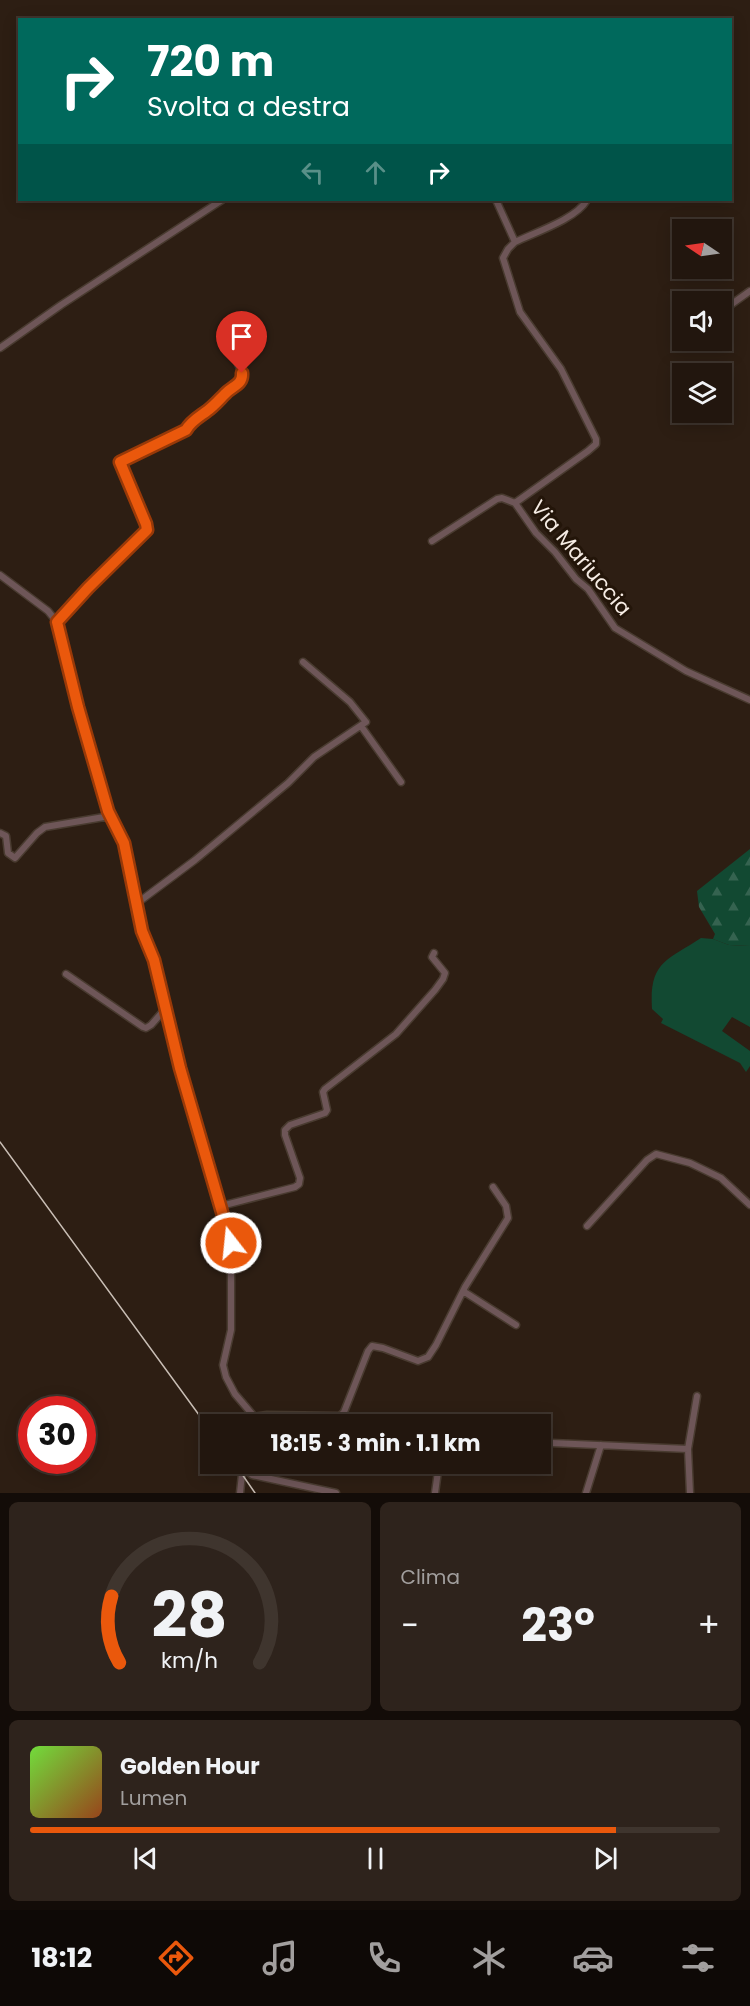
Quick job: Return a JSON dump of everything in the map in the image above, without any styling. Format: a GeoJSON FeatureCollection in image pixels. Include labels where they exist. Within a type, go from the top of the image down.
{"type":"FeatureCollection","features":[{"type":"Feature","properties":{"kind":"street"},"geometry":{"type":"LineString","coordinates":[[0,348],[61,305],[220,201]]}},
{"type":"Feature","properties":{"kind":"street"},"geometry":{"type":"LineString","coordinates":[[496,201],[515,242]]}},
{"type":"Feature","properties":{"kind":"street"},"geometry":{"type":"LineString","coordinates":[[432,541],[497,499],[502,498],[515,503],[596,444],[596,439],[561,369],[520,312],[503,258],[515,242],[569,216],[583,207],[586,201]]}},
{"type":"Feature","properties":{"kind":"street"},"geometry":{"type":"LineString","coordinates":[[732,304],[750,291]]}},
{"type":"Feature","properties":{"kind":"street"},"geometry":{"type":"LineString","coordinates":[[57,622],[147,530],[120,462],[186,430],[191,422],[209,410],[240,382],[242,377],[238,364]]}},
{"type":"Feature","properties":{"kind":"street","name":"Via Mariuccia"},"geometry":{"type":"LineString","coordinates":[[515,503],[536,532],[576,579],[588,589],[615,628],[686,671],[750,700]]}},
{"type":"Feature","properties":{"kind":"street"},"geometry":{"type":"LineString","coordinates":[[0,575],[48,611],[57,622],[78,707],[110,816],[124,843],[142,931],[154,960],[183,1078],[231,1243],[231,1330],[223,1365],[226,1377],[235,1394],[252,1414]]}},
{"type":"Feature","properties":{"kind":"street"},"geometry":{"type":"LineString","coordinates":[[136,904],[195,860],[288,783],[314,757],[366,723],[350,702],[303,662]]}},
{"type":"Feature","properties":{"kind":"street"},"geometry":{"type":"LineString","coordinates":[[361,726],[400,782]]}},
{"type":"Feature","properties":{"kind":"street"},"geometry":{"type":"LineString","coordinates":[[0,833],[6,836],[8,853],[15,858],[45,827],[110,816]]}},
{"type":"Feature","properties":{"kind":"street"},"geometry":{"type":"LineString","coordinates":[[220,1206],[295,1187],[299,1184],[300,1178],[285,1130],[290,1125],[325,1113],[327,1110],[323,1092],[325,1089],[396,1034],[435,990],[445,973],[432,957],[434,953]]}},
{"type":"Feature","properties":{"kind":"street"},"geometry":{"type":"LineString","coordinates":[[66,974],[142,1028],[151,1025],[166,1008]]}},
{"type":"Feature","properties":{"kind":"street"},"geometry":{"type":"LineString","coordinates":[[587,1226],[646,1160],[656,1154],[690,1163],[721,1178],[750,1205]]}},
{"type":"Feature","properties":{"kind":"street"},"geometry":{"type":"LineString","coordinates":[[342,1414],[371,1347],[383,1348],[418,1360],[426,1359],[436,1345],[463,1291],[508,1218],[506,1206],[494,1187]]}},
{"type":"Feature","properties":{"kind":"street"},"geometry":{"type":"LineString","coordinates":[[463,1291],[516,1325]]}},
{"type":"Feature","properties":{"kind":"street"},"geometry":{"type":"LineString","coordinates":[[690,1493],[688,1449],[697,1396]]}},
{"type":"Feature","properties":{"kind":"street"},"geometry":{"type":"LineString","coordinates":[[552,1443],[688,1449]]}},
{"type":"Feature","properties":{"kind":"street"},"geometry":{"type":"LineString","coordinates":[[586,1493],[601,1445]]}},
{"type":"Feature","properties":{"kind":"street"},"geometry":{"type":"LineString","coordinates":[[240,1493],[242,1474]]}},
{"type":"Feature","properties":{"kind":"street"},"geometry":{"type":"LineString","coordinates":[[251,1474],[336,1493]]}},
{"type":"Feature","properties":{"kind":"street"},"geometry":{"type":"LineString","coordinates":[[435,1493],[438,1474]]}},
{"type":"Feature","properties":{"kind":"green space"},"geometry":{"type":"Polygon","coordinates":[[[750,849],[750,946],[729,945],[713,939],[715,934],[699,907],[697,891],[750,849]]]}},
{"type":"Feature","properties":{"kind":"green space"},"geometry":{"type":"Polygon","coordinates":[[[701,938],[713,939],[729,945],[750,946],[750,1027],[732,1017],[722,1031],[750,1051],[750,1066],[746,1072],[740,1063],[661,1023],[663,1019],[652,1009],[653,981],[662,964],[701,938]]]}},
{"type":"Feature","properties":{"kind":"railway"},"geometry":{"type":"LineString","coordinates":[[0,1142],[200,1416]]}},
{"type":"Feature","properties":{"kind":"railway"},"geometry":{"type":"LineString","coordinates":[[242,1474],[255,1493]]}},
{"type":"Feature","properties":{"kind":"route"},"geometry":{"type":"LineString","coordinates":[[231,1243],[180,1068],[154,960],[142,931],[124,843],[108,811],[78,707],[57,622],[59,617],[147,530],[120,462],[186,430],[191,422],[239,384],[242,373]]}}]}
